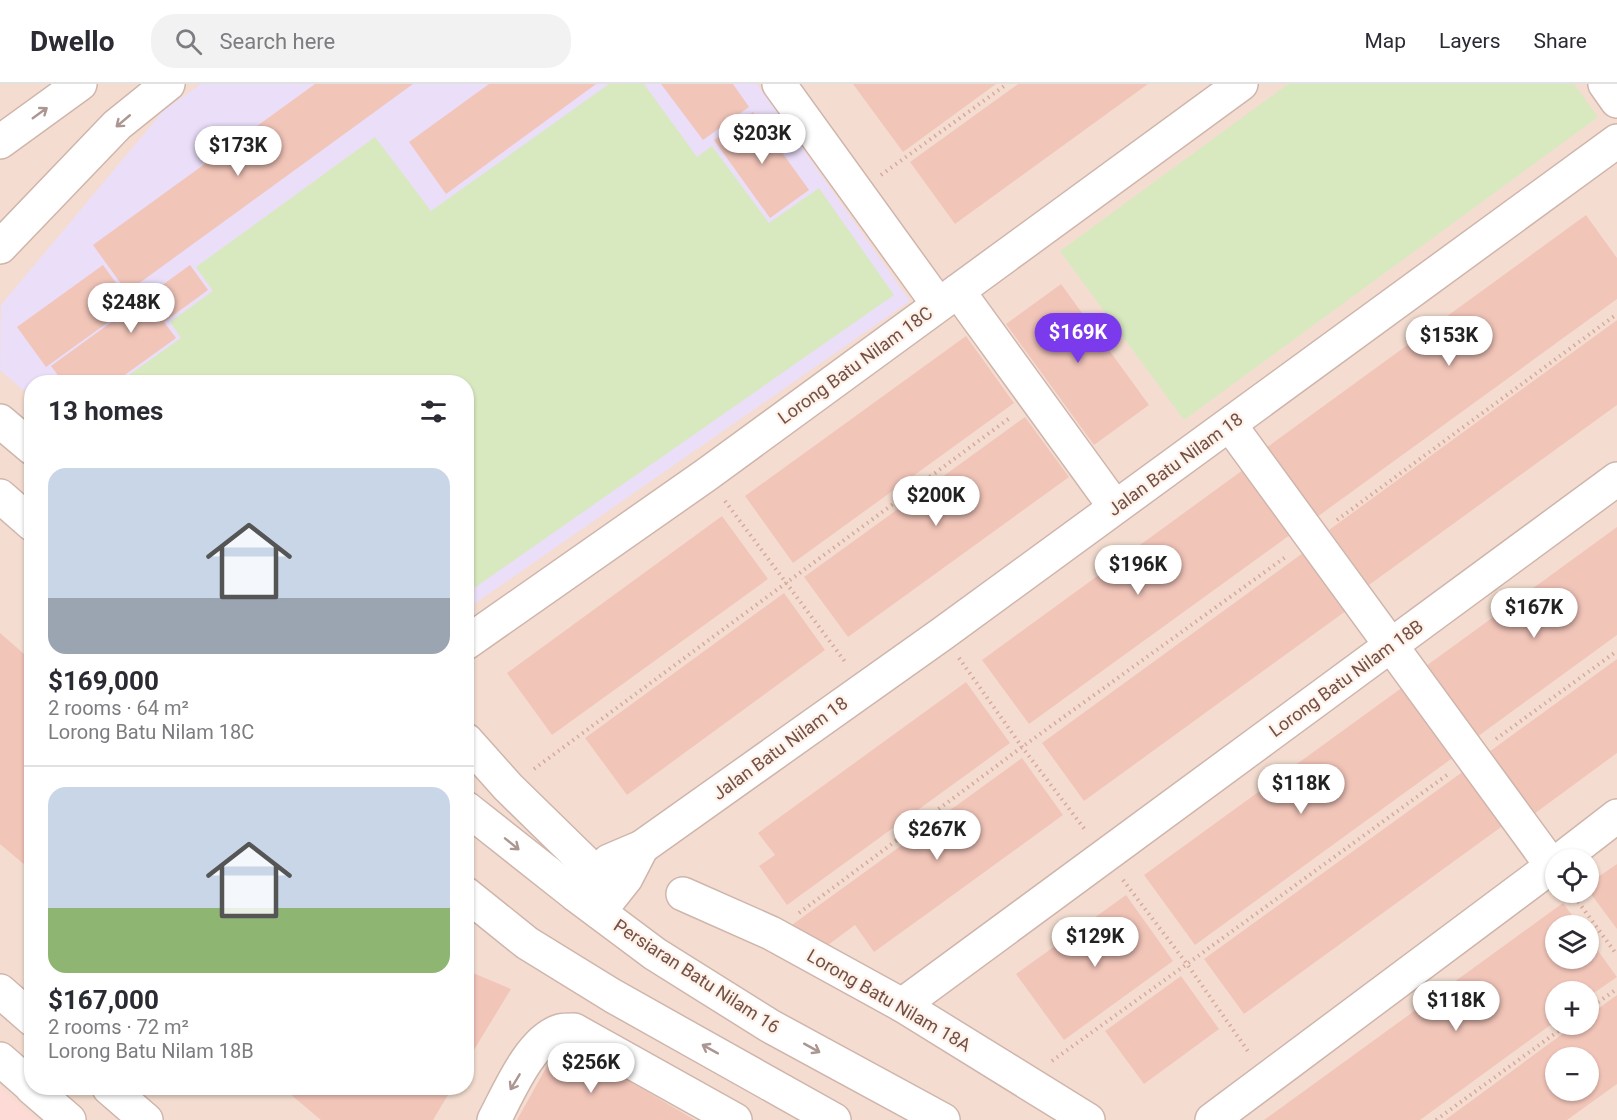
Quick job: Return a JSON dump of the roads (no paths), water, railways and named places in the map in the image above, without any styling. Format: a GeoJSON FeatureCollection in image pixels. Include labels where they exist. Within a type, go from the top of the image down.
{"type":"FeatureCollection","features":[{"type":"Feature","properties":{"kind":"street"},"geometry":{"type":"LineString","coordinates":[[0,142],[81,84]]}},
{"type":"Feature","properties":{"kind":"street"},"geometry":{"type":"LineString","coordinates":[[0,247],[117,125],[168,84]]}},
{"type":"Feature","properties":{"kind":"street"},"geometry":{"type":"LineString","coordinates":[[780,84],[857,192],[1036,399],[1115,507]]}},
{"type":"Feature","properties":{"kind":"street","name":"Lorong Batu Nilam 18C"},"geometry":{"type":"LineString","coordinates":[[474,637],[706,475],[1241,84]]}},
{"type":"Feature","properties":{"kind":"street"},"geometry":{"type":"LineString","coordinates":[[1605,84],[1617,101]]}},
{"type":"Feature","properties":{"kind":"street","name":"Jalan Batu Nilam 18"},"geometry":{"type":"LineString","coordinates":[[591,894],[626,878],[642,847],[942,634],[1230,424],[1613,153]]}},
{"type":"Feature","properties":{"kind":"street"},"geometry":{"type":"LineString","coordinates":[[0,421],[24,441]]}},
{"type":"Feature","properties":{"kind":"street"},"geometry":{"type":"LineString","coordinates":[[1230,424],[1472,757],[1545,849]]}},
{"type":"Feature","properties":{"kind":"street","name":"Lorong Batu Nilam 18B"},"geometry":{"type":"LineString","coordinates":[[902,1005],[1617,479]]}},
{"type":"Feature","properties":{"kind":"street"},"geometry":{"type":"LineString","coordinates":[[0,496],[24,517]]}},
{"type":"Feature","properties":{"kind":"street"},"geometry":{"type":"LineString","coordinates":[[474,749],[508,787],[591,894]]}},
{"type":"Feature","properties":{"kind":"street","name":"Persiaran Batu Nilam 16"},"geometry":{"type":"LineString","coordinates":[[474,814],[591,894],[655,954],[770,1026],[943,1120]]}},
{"type":"Feature","properties":{"kind":"street"},"geometry":{"type":"LineString","coordinates":[[1574,849],[1617,816]]}},
{"type":"Feature","properties":{"kind":"street"},"geometry":{"type":"LineString","coordinates":[[1212,1120],[1545,871]]}},
{"type":"Feature","properties":{"kind":"street","name":"Lorong Batu Nilam 18A"},"geometry":{"type":"LineString","coordinates":[[683,894],[771,933],[902,1005],[1088,1120]]}},
{"type":"Feature","properties":{"kind":"street"},"geometry":{"type":"LineString","coordinates":[[474,900],[527,943],[613,996],[834,1120]]}},
{"type":"Feature","properties":{"kind":"street"},"geometry":{"type":"LineString","coordinates":[[474,925],[527,943]]}},
{"type":"Feature","properties":{"kind":"street"},"geometry":{"type":"LineString","coordinates":[[0,991],[24,1012]]}},
{"type":"Feature","properties":{"kind":"street"},"geometry":{"type":"LineString","coordinates":[[494,1120],[513,1084],[539,1044],[560,1031],[574,1030],[735,1120]]}},
{"type":"Feature","properties":{"kind":"street"},"geometry":{"type":"LineString","coordinates":[[0,1059],[24,1080]]}},
{"type":"Feature","properties":{"kind":"street"},"geometry":{"type":"LineString","coordinates":[[755,1075],[795,1120]]}},
{"type":"Feature","properties":{"kind":"street"},"geometry":{"type":"LineString","coordinates":[[41,1095],[69,1120]]}},
{"type":"Feature","properties":{"kind":"street"},"geometry":{"type":"LineString","coordinates":[[117,1095],[146,1120]]}}]}
